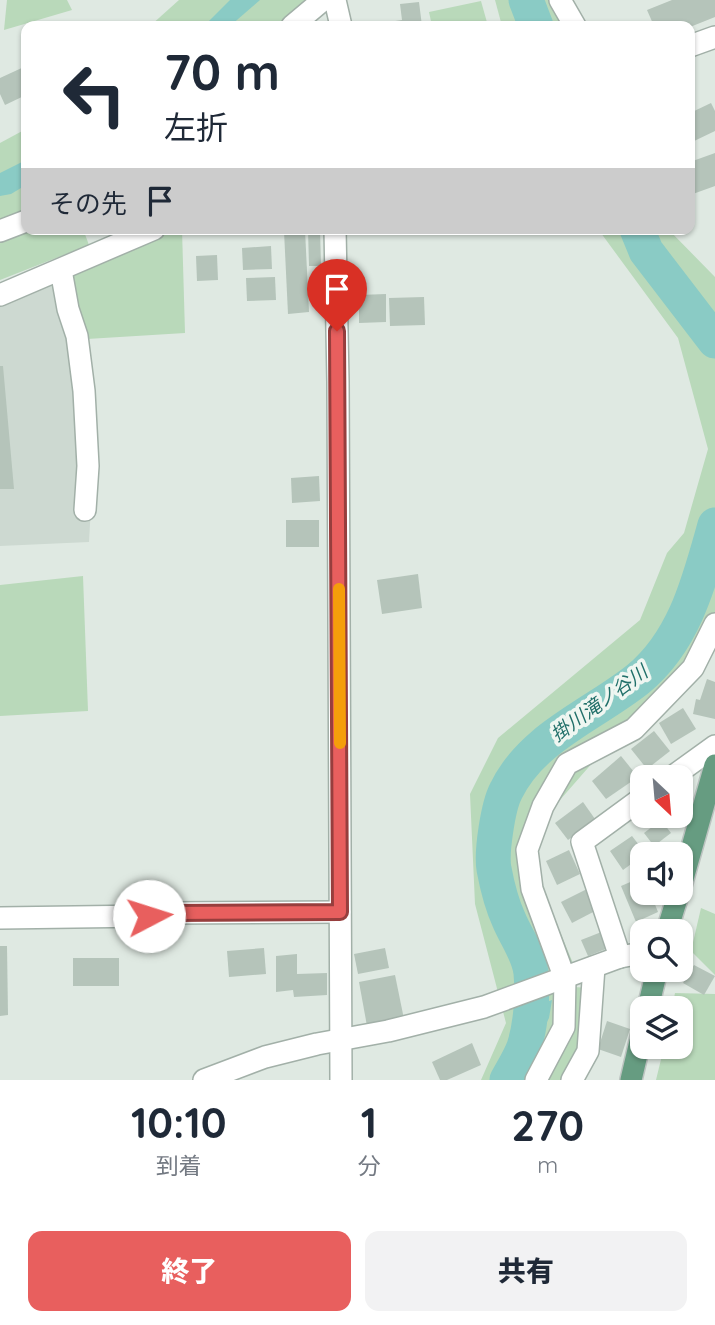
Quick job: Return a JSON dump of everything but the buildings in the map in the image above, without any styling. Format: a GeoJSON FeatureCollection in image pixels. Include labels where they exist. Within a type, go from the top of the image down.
{"type":"FeatureCollection","features":[{"type":"Feature","properties":{"kind":"main road"},"geometry":{"type":"LineString","coordinates":[[693,857],[707,823],[715,765]]}},
{"type":"Feature","properties":{"kind":"main road"},"geometry":{"type":"LineString","coordinates":[[631,1080],[636,1059]]}},
{"type":"Feature","properties":{"kind":"street"},"geometry":{"type":"LineString","coordinates":[[298,21],[323,0]]}},
{"type":"Feature","properties":{"kind":"street"},"geometry":{"type":"LineString","coordinates":[[335,0],[340,21]]}},
{"type":"Feature","properties":{"kind":"street"},"geometry":{"type":"LineString","coordinates":[[560,0],[572,21]]}},
{"type":"Feature","properties":{"kind":"street"},"geometry":{"type":"LineString","coordinates":[[695,44],[715,37]]}},
{"type":"Feature","properties":{"kind":"street"},"geometry":{"type":"LineString","coordinates":[[0,231],[21,223]]}},
{"type":"Feature","properties":{"kind":"street"},"geometry":{"type":"LineString","coordinates":[[0,295],[140,235]]}},
{"type":"Feature","properties":{"kind":"street"},"geometry":{"type":"LineString","coordinates":[[335,235],[341,1080]]}},
{"type":"Feature","properties":{"kind":"street"},"geometry":{"type":"LineString","coordinates":[[61,270],[68,309],[77,337],[84,391],[88,466],[85,510]]}},
{"type":"Feature","properties":{"kind":"street"},"geometry":{"type":"LineString","coordinates":[[536,1080],[564,1027],[558,981],[532,889],[527,850],[542,806],[567,764],[634,729],[693,668],[715,624]]}},
{"type":"Feature","properties":{"kind":"street"},"geometry":{"type":"LineString","coordinates":[[689,765],[715,746]]}},
{"type":"Feature","properties":{"kind":"street"},"geometry":{"type":"LineString","coordinates":[[620,957],[582,842],[630,807]]}},
{"type":"Feature","properties":{"kind":"street"},"geometry":{"type":"LineString","coordinates":[[0,918],[340,912]]}},
{"type":"Feature","properties":{"kind":"street"},"geometry":{"type":"LineString","coordinates":[[204,1080],[265,1057],[484,1007],[630,955]]}},
{"type":"Feature","properties":{"kind":"street"},"geometry":{"type":"LineString","coordinates":[[572,1080],[588,1051],[594,967]]}},
{"type":"Feature","properties":{"kind":"shaded area"},"geometry":{"type":"Polygon","coordinates":[[[61,270],[93,469],[89,542],[0,546],[0,295],[61,270]]]}},
{"type":"Feature","properties":{"kind":"green space"},"geometry":{"type":"Polygon","coordinates":[[[7,0],[67,0],[72,10],[35,21],[21,21],[21,25],[4,30],[7,0]]]}},
{"type":"Feature","properties":{"kind":"green space"},"geometry":{"type":"Polygon","coordinates":[[[179,0],[323,0],[299,21],[156,21],[179,0]]]}},
{"type":"Feature","properties":{"kind":"green space"},"geometry":{"type":"Polygon","coordinates":[[[495,0],[568,0],[575,21],[501,21],[495,0]]]}},
{"type":"Feature","properties":{"kind":"green space"},"geometry":{"type":"Polygon","coordinates":[[[481,1],[487,21],[431,21],[429,12],[481,1]]]}},
{"type":"Feature","properties":{"kind":"green space"},"geometry":{"type":"Polygon","coordinates":[[[21,132],[21,220],[0,229],[0,143],[21,132]]]}},
{"type":"Feature","properties":{"kind":"green space"},"geometry":{"type":"Polygon","coordinates":[[[21,230],[21,235],[85,235],[89,245],[0,280],[0,232],[21,230]]]}},
{"type":"Feature","properties":{"kind":"green space"},"geometry":{"type":"Polygon","coordinates":[[[158,235],[182,235],[185,333],[87,339],[68,273],[158,235]]]}},
{"type":"Feature","properties":{"kind":"green space"},"geometry":{"type":"Polygon","coordinates":[[[602,235],[674,235],[715,277],[715,631],[539,824],[537,876],[577,973],[573,987],[591,988],[576,1080],[481,1080],[506,1023],[475,904],[470,794],[498,738],[640,620],[667,553],[684,533],[708,449],[678,338],[602,235]]]}},
{"type":"Feature","properties":{"kind":"green space"},"geometry":{"type":"Polygon","coordinates":[[[83,576],[88,711],[0,716],[0,585],[83,576]]]}},
{"type":"Feature","properties":{"kind":"green space"},"geometry":{"type":"Polygon","coordinates":[[[701,908],[715,914],[715,975],[693,953],[701,908]]]}},
{"type":"Feature","properties":{"kind":"green space"},"geometry":{"type":"Polygon","coordinates":[[[675,993],[715,994],[715,1080],[656,1080],[661,1059],[693,1059],[693,996],[674,996],[675,993]]]}},
{"type":"Feature","properties":{"kind":"water"},"geometry":{"type":"Polygon","coordinates":[[[230,0],[260,0],[236,21],[209,21],[230,0]]]}},
{"type":"Feature","properties":{"kind":"water"},"geometry":{"type":"Polygon","coordinates":[[[21,162],[21,188],[0,196],[0,173],[21,162]]]}},
{"type":"Feature","properties":{"kind":"water"},"geometry":{"type":"Polygon","coordinates":[[[552,1000],[549,1018],[517,1080],[503,1080],[524,1025],[523,1011],[552,1000]]]}},
{"type":"Feature","properties":{"kind":"waterway","name":"掛川滝ノ谷川"},"geometry":{"type":"LineString","coordinates":[[526,0],[534,21]]}},
{"type":"Feature","properties":{"kind":"waterway","name":"掛川滝ノ谷川"},"geometry":{"type":"LineString","coordinates":[[639,235],[646,251],[715,341]]}},
{"type":"Feature","properties":{"kind":"waterway","name":"掛川滝ノ谷川"},"geometry":{"type":"LineString","coordinates":[[507,1080],[524,1047],[530,1020],[532,991],[528,959],[504,908],[494,869],[494,841],[503,798],[517,772],[547,741],[638,679],[668,646],[688,609],[715,525]]}},
{"type":"Feature","properties":{"kind":"slow traffic"},"geometry":{"type":"LineString","coordinates":[[339,589],[340,743]]}},
{"type":"Feature","properties":{"kind":"route"},"geometry":{"type":"LineString","coordinates":[[149,916],[168,913],[340,912],[337,331]]}}]}
